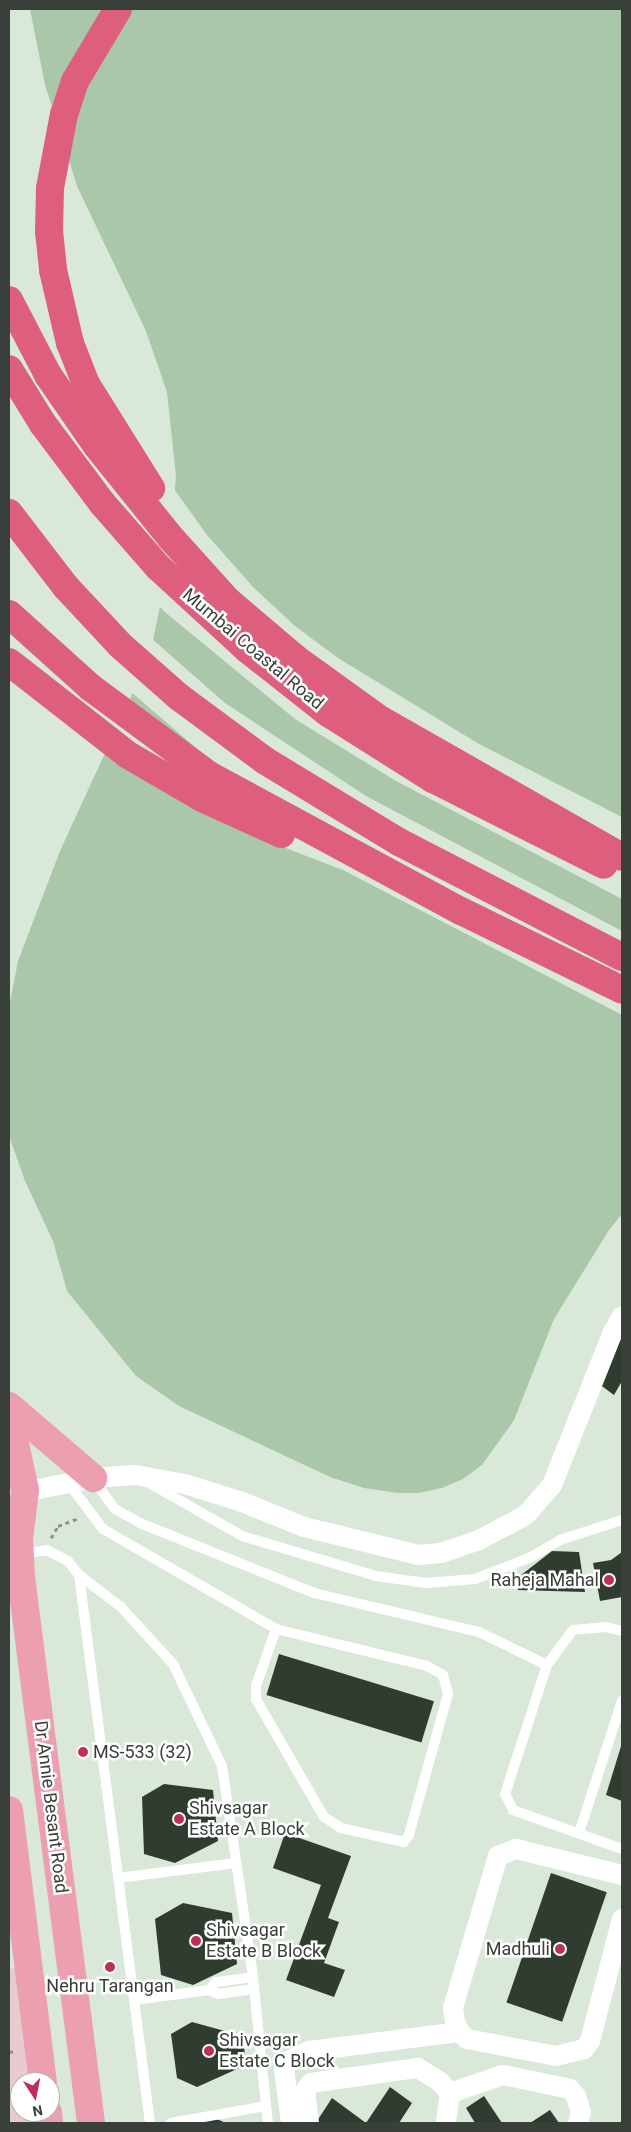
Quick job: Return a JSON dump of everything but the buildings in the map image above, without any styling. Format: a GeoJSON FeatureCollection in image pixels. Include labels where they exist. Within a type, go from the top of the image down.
{"type":"FeatureCollection","features":[{"type":"Feature","properties":{"kind":"highway"},"geometry":{"type":"LineString","coordinates":[[118,9],[87,58],[64,114],[50,188],[49,231],[54,278],[64,324],[86,384],[114,433],[225,598]]}},
{"type":"Feature","properties":{"kind":"highway"},"geometry":{"type":"LineString","coordinates":[[9,300],[48,375],[97,446],[171,538],[225,598],[295,658],[381,720],[622,857]]}},
{"type":"Feature","properties":{"kind":"highway","name":"Mumbai Coastal Road"},"geometry":{"type":"LineString","coordinates":[[9,369],[42,424],[102,503],[159,568],[247,649],[328,713],[433,778],[622,874]]}},
{"type":"Feature","properties":{"kind":"highway"},"geometry":{"type":"LineString","coordinates":[[9,514],[66,586],[120,645],[179,697],[264,760],[399,842],[622,957]]}},
{"type":"Feature","properties":{"kind":"highway"},"geometry":{"type":"LineString","coordinates":[[9,614],[90,687],[209,775],[359,858],[622,990]]}},
{"type":"Feature","properties":{"kind":"highway"},"geometry":{"type":"LineString","coordinates":[[9,662],[128,755],[202,798],[289,837],[359,858]]}},
{"type":"Feature","properties":{"kind":"main road"},"geometry":{"type":"LineString","coordinates":[[9,1406],[81,1481]]}},
{"type":"Feature","properties":{"kind":"main road","name":"Dr Annie Besant Road"},"geometry":{"type":"LineString","coordinates":[[9,1416],[17,1493],[20,1554],[91,2123]]}},
{"type":"Feature","properties":{"kind":"main road"},"geometry":{"type":"LineString","coordinates":[[9,1810],[19,1945],[41,2072]]}},
{"type":"Feature","properties":{"kind":"street"},"geometry":{"type":"LineString","coordinates":[[17,1493],[81,1481],[135,1475],[185,1484],[242,1502],[304,1527],[419,1555],[442,1553],[478,1540],[526,1515],[552,1485],[609,1341],[622,1316]]}},
{"type":"Feature","properties":{"kind":"street"},"geometry":{"type":"LineString","coordinates":[[622,1875],[516,1849],[498,1856],[453,2008],[454,2023],[467,2039],[556,2056],[584,2049],[590,2041],[622,1919]]}},
{"type":"Feature","properties":{"kind":"street"},"geometry":{"type":"LineString","coordinates":[[291,2123],[284,2069],[287,2062],[310,2051],[460,2032]]}},
{"type":"Feature","properties":{"kind":"street"},"geometry":{"type":"LineString","coordinates":[[308,2123],[305,2091],[311,2083],[418,2068],[440,2082],[450,2093],[446,2123]]}},
{"type":"Feature","properties":{"kind":"street"},"geometry":{"type":"LineString","coordinates":[[450,2093],[503,2075],[570,2089],[576,2096],[581,2112],[578,2123]]}},
{"type":"Feature","properties":{"kind":"lane"},"geometry":{"type":"LineString","coordinates":[[135,1475],[242,1536],[376,1576],[426,1582],[475,1579],[531,1556],[560,1540],[622,1520]]}},
{"type":"Feature","properties":{"kind":"lane"},"geometry":{"type":"LineString","coordinates":[[81,1481],[103,1529],[276,1629],[427,1666],[443,1675],[448,1694],[409,1835],[404,1842],[342,1828],[324,1817],[256,1699],[256,1686],[276,1629]]}},
{"type":"Feature","properties":{"kind":"lane"},"geometry":{"type":"LineString","coordinates":[[81,1481],[115,1510],[140,1523],[314,1594],[479,1632],[547,1665]]}},
{"type":"Feature","properties":{"kind":"lane"},"geometry":{"type":"LineString","coordinates":[[20,1554],[47,1550],[68,1561],[79,1576],[121,1607],[173,1664],[222,1766],[253,1977],[268,2123]]}},
{"type":"Feature","properties":{"kind":"lane"},"geometry":{"type":"LineString","coordinates":[[79,1576],[150,2123]]}},
{"type":"Feature","properties":{"kind":"lane"},"geometry":{"type":"LineString","coordinates":[[622,1631],[606,1627],[573,1630],[547,1665],[505,1794],[513,1810],[622,1849]]}},
{"type":"Feature","properties":{"kind":"lane"},"geometry":{"type":"LineString","coordinates":[[579,1833],[622,1701]]}},
{"type":"Feature","properties":{"kind":"lane"},"geometry":{"type":"LineString","coordinates":[[118,1878],[236,1863]]}},
{"type":"Feature","properties":{"kind":"lane"},"geometry":{"type":"LineString","coordinates":[[209,1990],[216,1982],[253,1977]]}},
{"type":"Feature","properties":{"kind":"lane"},"geometry":{"type":"LineString","coordinates":[[134,2000],[209,1990],[218,1994],[254,1989]]}},
{"type":"Feature","properties":{"kind":"lane"},"geometry":{"type":"LineString","coordinates":[[171,2123],[266,2106]]}},
{"type":"Feature","properties":{"kind":"shaded area"},"geometry":{"type":"Polygon","coordinates":[[[30,9],[622,9],[622,1214],[609,1230],[554,1319],[514,1420],[482,1465],[463,1479],[442,1488],[419,1493],[398,1493],[364,1488],[330,1477],[179,1406],[136,1376],[67,1291],[53,1241],[25,1181],[9,1136],[9,1007],[18,961],[60,851],[150,655],[169,562],[176,476],[167,392],[146,331],[77,186],[45,85],[30,9]]]}},
{"type":"Feature","properties":{"kind":"shaded area"},"geometry":{"type":"Polygon","coordinates":[[[18,1968],[31,2072],[10,2072],[10,2122],[37,2123],[9,2123],[9,1969],[18,1968]]]}},
{"type":"Feature","properties":{"kind":"pier"},"geometry":{"type":"Polygon","coordinates":[[[172,486],[207,535],[254,588],[295,626],[338,658],[479,744],[622,817],[622,899],[396,781],[295,719],[166,613],[158,605],[166,562],[172,486]]]}},
{"type":"Feature","properties":{"kind":"pier"},"geometry":{"type":"Polygon","coordinates":[[[151,638],[225,703],[366,796],[622,931],[622,1015],[343,870],[254,836],[103,754],[128,698],[209,759],[131,692],[148,654],[151,638]]]}},
{"type":"Feature","properties":{"kind":"place","name":"Raheja Mahal"},"geometry":{"type":"Point","coordinates":[609,1580]}},
{"type":"Feature","properties":{"kind":"place","name":"MS-533 (32)"},"geometry":{"type":"Point","coordinates":[83,1752]}},
{"type":"Feature","properties":{"kind":"place","name":"Shivsagar Estate A Block"},"geometry":{"type":"Point","coordinates":[179,1819]}},
{"type":"Feature","properties":{"kind":"place","name":"Shivsagar Estate B Block"},"geometry":{"type":"Point","coordinates":[196,1941]}},
{"type":"Feature","properties":{"kind":"place","name":"Madhuli"},"geometry":{"type":"Point","coordinates":[560,1949]}},
{"type":"Feature","properties":{"kind":"place","name":"Nehru Tarangan"},"geometry":{"type":"Point","coordinates":[110,1967]}},
{"type":"Feature","properties":{"kind":"place","name":"Shivsagar Estate C Block"},"geometry":{"type":"Point","coordinates":[209,2051]}}]}
